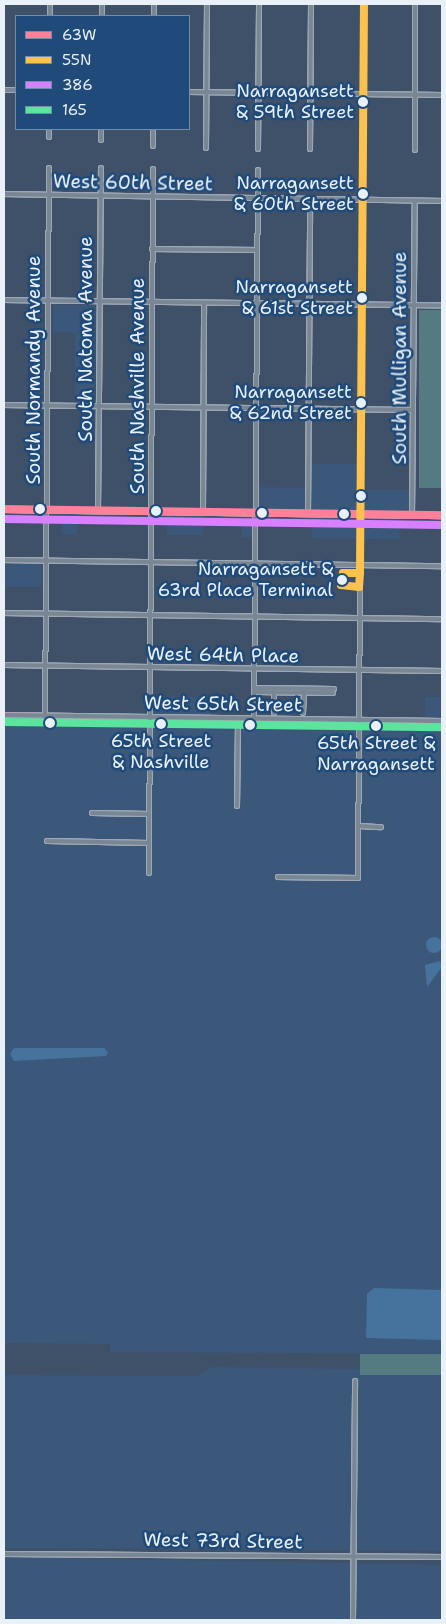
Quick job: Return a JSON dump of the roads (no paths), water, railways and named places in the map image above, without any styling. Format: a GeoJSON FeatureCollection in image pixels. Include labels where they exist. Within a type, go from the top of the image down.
{"type":"FeatureCollection","features":[{"type":"Feature","properties":{"kind":"main road"},"geometry":{"type":"LineString","coordinates":[[4,509],[442,516]]}},
{"type":"Feature","properties":{"kind":"street"},"geometry":{"type":"LineString","coordinates":[[206,4],[206,148]]}},
{"type":"Feature","properties":{"kind":"street"},"geometry":{"type":"LineString","coordinates":[[258,149],[259,4]]}},
{"type":"Feature","properties":{"kind":"street"},"geometry":{"type":"LineString","coordinates":[[310,149],[311,4]]}},
{"type":"Feature","properties":{"kind":"street"},"geometry":{"type":"LineString","coordinates":[[278,877],[358,878],[364,4]]}},
{"type":"Feature","properties":{"kind":"street"},"geometry":{"type":"LineString","coordinates":[[414,150],[416,4]]}},
{"type":"Feature","properties":{"kind":"street"},"geometry":{"type":"LineString","coordinates":[[190,92],[442,95]]}},
{"type":"Feature","properties":{"kind":"street"},"geometry":{"type":"LineString","coordinates":[[49,130],[49,137]]}},
{"type":"Feature","properties":{"kind":"street"},"geometry":{"type":"LineString","coordinates":[[101,130],[101,140]]}},
{"type":"Feature","properties":{"kind":"street"},"geometry":{"type":"LineString","coordinates":[[153,130],[153,146]]}},
{"type":"Feature","properties":{"kind":"street","name":"South Normandy Avenue"},"geometry":{"type":"LineString","coordinates":[[46,722],[49,168]]}},
{"type":"Feature","properties":{"kind":"street","name":"South Natoma Avenue"},"geometry":{"type":"LineString","coordinates":[[98,511],[101,168]]}},
{"type":"Feature","properties":{"kind":"street","name":"South Nashville Avenue"},"geometry":{"type":"LineString","coordinates":[[149,873],[153,169]]}},
{"type":"Feature","properties":{"kind":"street"},"geometry":{"type":"LineString","coordinates":[[254,725],[258,170]]}},
{"type":"Feature","properties":{"kind":"street","name":"West 60th Street"},"geometry":{"type":"LineString","coordinates":[[4,194],[442,201]]}},
{"type":"Feature","properties":{"kind":"street"},"geometry":{"type":"LineString","coordinates":[[308,514],[310,199]]}},
{"type":"Feature","properties":{"kind":"street","name":"South Mulligan Avenue"},"geometry":{"type":"LineString","coordinates":[[412,515],[415,201]]}},
{"type":"Feature","properties":{"kind":"street"},"geometry":{"type":"LineString","coordinates":[[152,249],[257,250]]}},
{"type":"Feature","properties":{"kind":"street"},"geometry":{"type":"LineString","coordinates":[[4,300],[442,305]]}},
{"type":"Feature","properties":{"kind":"street"},"geometry":{"type":"LineString","coordinates":[[203,512],[204,303]]}},
{"type":"Feature","properties":{"kind":"street"},"geometry":{"type":"LineString","coordinates":[[4,405],[413,410]]}},
{"type":"Feature","properties":{"kind":"street"},"geometry":{"type":"LineString","coordinates":[[4,560],[442,566]]}},
{"type":"Feature","properties":{"kind":"street"},"geometry":{"type":"LineString","coordinates":[[4,614],[442,619]]}},
{"type":"Feature","properties":{"kind":"street","name":"West 64th Place"},"geometry":{"type":"LineString","coordinates":[[4,665],[442,671]]}},
{"type":"Feature","properties":{"kind":"street"},"geometry":{"type":"LineString","coordinates":[[254,690],[334,691]]}},
{"type":"Feature","properties":{"kind":"street"},"geometry":{"type":"LineString","coordinates":[[274,690],[274,713]]}},
{"type":"Feature","properties":{"kind":"street"},"geometry":{"type":"LineString","coordinates":[[303,713],[304,690]]}},
{"type":"Feature","properties":{"kind":"street","name":"West 65th Street"},"geometry":{"type":"LineString","coordinates":[[4,715],[442,721]]}},
{"type":"Feature","properties":{"kind":"street"},"geometry":{"type":"LineString","coordinates":[[237,806],[238,718]]}},
{"type":"Feature","properties":{"kind":"street","name":"West 65th Street"},"geometry":{"type":"LineString","coordinates":[[4,722],[442,727]]}},
{"type":"Feature","properties":{"kind":"street"},"geometry":{"type":"LineString","coordinates":[[92,813],[149,814]]}},
{"type":"Feature","properties":{"kind":"street"},"geometry":{"type":"LineString","coordinates":[[359,826],[381,827]]}},
{"type":"Feature","properties":{"kind":"street"},"geometry":{"type":"LineString","coordinates":[[47,841],[149,843]]}},
{"type":"Feature","properties":{"kind":"street"},"geometry":{"type":"LineString","coordinates":[[353,1620],[356,1381]]}},
{"type":"Feature","properties":{"kind":"street","name":"West 73rd Street"},"geometry":{"type":"LineString","coordinates":[[4,1554],[442,1557]]}},
{"type":"Feature","properties":{"kind":"place","name":"Narragansett & 59th Street"},"geometry":{"type":"Point","coordinates":[363,102]}},
{"type":"Feature","properties":{"kind":"place","name":"Narragansett & 60th Street"},"geometry":{"type":"Point","coordinates":[363,194]}},
{"type":"Feature","properties":{"kind":"place","name":"Narragansett & 61st Street"},"geometry":{"type":"Point","coordinates":[362,298]}},
{"type":"Feature","properties":{"kind":"place","name":"Narragansett & 62nd Street"},"geometry":{"type":"Point","coordinates":[361,403]}},
{"type":"Feature","properties":{"kind":"place","name":"Narragansett & 63rd Place Terminal"},"geometry":{"type":"Point","coordinates":[342,580]}},
{"type":"Feature","properties":{"kind":"place","name":"65th Street & Nashville"},"geometry":{"type":"Point","coordinates":[161,724]}},
{"type":"Feature","properties":{"kind":"place","name":"65th Street & Narragansett"},"geometry":{"type":"Point","coordinates":[376,726]}}]}
